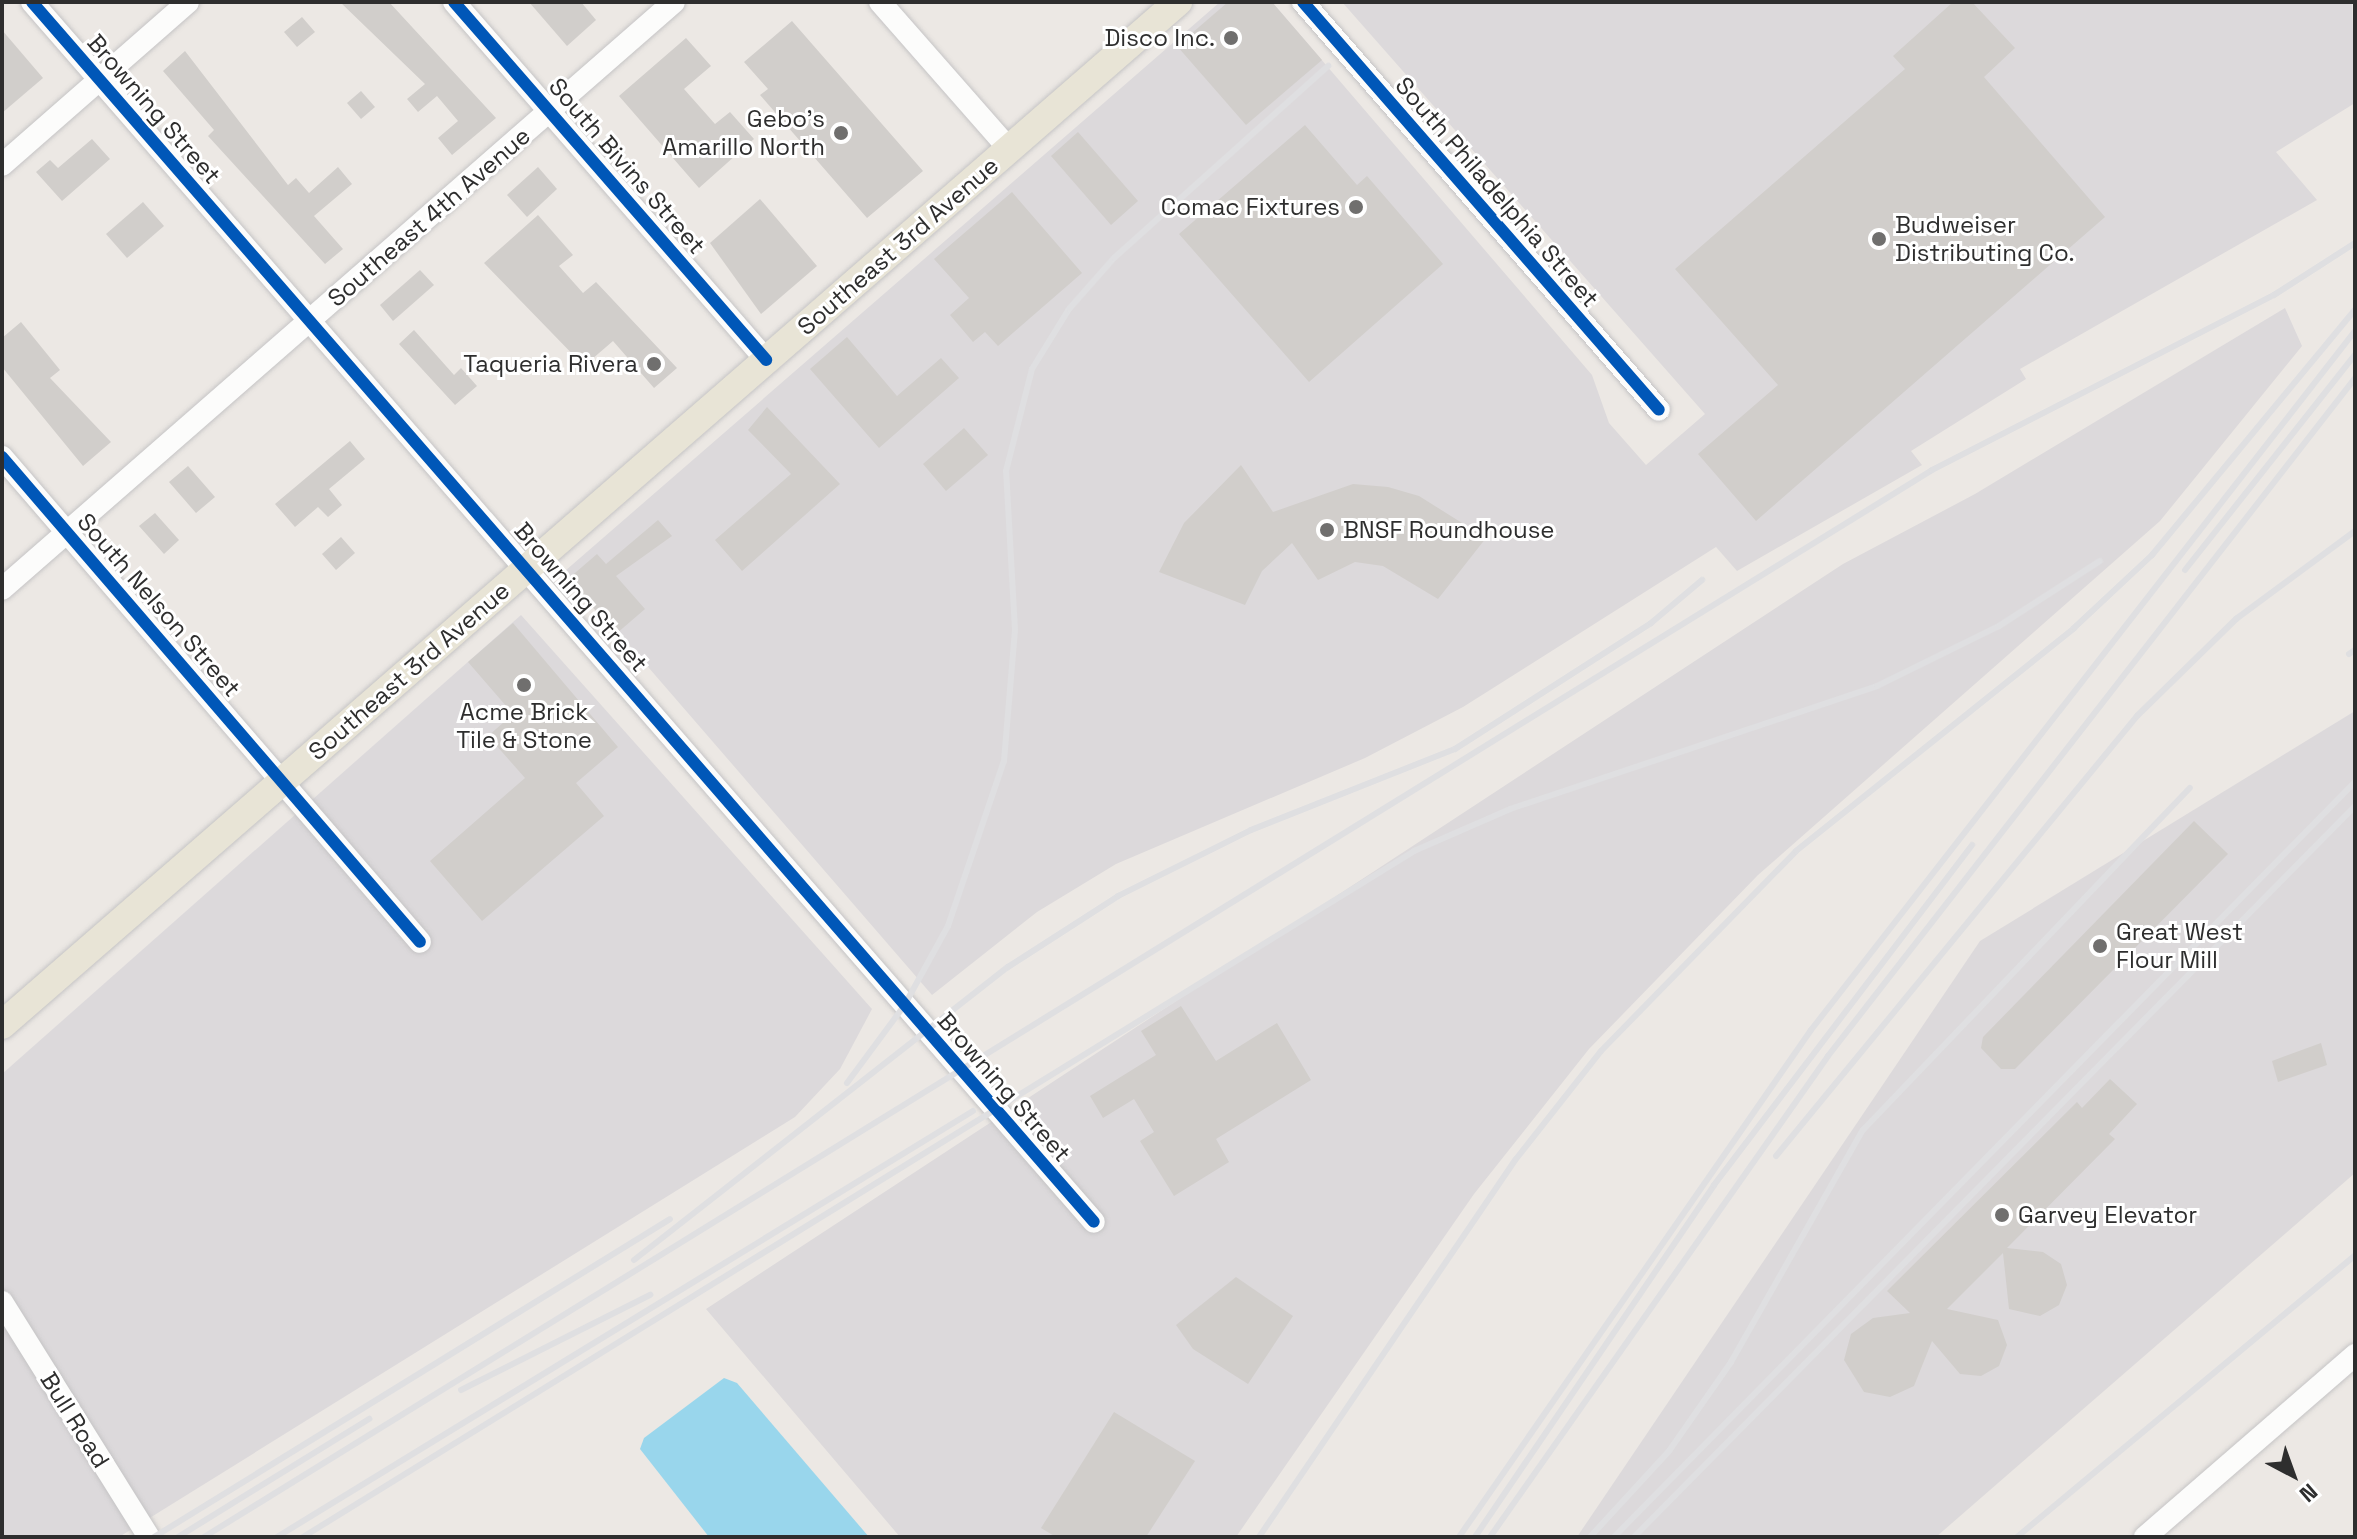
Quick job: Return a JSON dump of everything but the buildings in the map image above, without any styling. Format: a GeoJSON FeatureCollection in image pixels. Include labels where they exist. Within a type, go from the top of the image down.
{"type":"FeatureCollection","features":[{"type":"Feature","properties":{"kind":"main road","name":"Southeast 3rd Avenue"},"geometry":{"type":"LineString","coordinates":[[2,1025],[1178,2]]}},
{"type":"Feature","properties":{"kind":"street","name":"Browning Street"},"geometry":{"type":"LineString","coordinates":[[32,2],[1094,1222]]}},
{"type":"Feature","properties":{"kind":"street"},"geometry":{"type":"LineString","coordinates":[[2,165],[188,2]]}},
{"type":"Feature","properties":{"kind":"street","name":"South Bivins Street"},"geometry":{"type":"LineString","coordinates":[[454,2],[766,360]]}},
{"type":"Feature","properties":{"kind":"street","name":"Southeast 4th Avenue"},"geometry":{"type":"LineString","coordinates":[[2,589],[674,2]]}},
{"type":"Feature","properties":{"kind":"street"},"geometry":{"type":"LineString","coordinates":[[880,2],[1009,149]]}},
{"type":"Feature","properties":{"kind":"street","name":"South Philadelphia Street"},"geometry":{"type":"LineString","coordinates":[[1303,2],[1659,410]]}},
{"type":"Feature","properties":{"kind":"street","name":"South Nelson Street"},"geometry":{"type":"LineString","coordinates":[[2,457],[420,942]]}},
{"type":"Feature","properties":{"kind":"street","name":"Bull Road"},"geometry":{"type":"LineString","coordinates":[[2,1302],[149,1537]]}},
{"type":"Feature","properties":{"kind":"street"},"geometry":{"type":"LineString","coordinates":[[2145,1537],[2355,1355]]}},
{"type":"Feature","properties":{"kind":"shaded area"},"geometry":{"type":"Polygon","coordinates":[[[1220,2],[1272,2],[1592,375],[1609,423],[1646,465],[1705,414],[1342,2],[2352,2],[2355,103],[2276,152],[2317,200],[2020,369],[2026,379],[1911,451],[1922,465],[1737,571],[1716,547],[1463,707],[1365,758],[1116,864],[1037,912],[932,995],[565,571],[1220,2]]]}},
{"type":"Feature","properties":{"kind":"shaded area"},"geometry":{"type":"Polygon","coordinates":[[[2285,308],[2302,346],[2160,521],[1758,875],[1589,1049],[1474,1194],[1236,1537],[900,1537],[706,1309],[1843,564],[1975,494],[2285,308]]]}},
{"type":"Feature","properties":{"kind":"shaded area"},"geometry":{"type":"Polygon","coordinates":[[[521,615],[872,1009],[840,1069],[795,1117],[119,1537],[2,1537],[2,1074],[521,615]]]}},
{"type":"Feature","properties":{"kind":"shaded area"},"geometry":{"type":"Polygon","coordinates":[[[2355,711],[2355,1173],[1936,1537],[1577,1537],[1980,941],[2355,711]]]}},
{"type":"Feature","properties":{"kind":"water"},"geometry":{"type":"Polygon","coordinates":[[[724,1378],[737,1383],[869,1537],[709,1537],[640,1449],[644,1438],[724,1378]]]}},
{"type":"Feature","properties":{"kind":"railway"},"geometry":{"type":"LineString","coordinates":[[847,1083],[904,1006],[948,926],[1004,761],[1015,630],[1006,471],[1032,369],[1069,309],[1114,258],[1328,66]]}},
{"type":"Feature","properties":{"kind":"railway"},"geometry":{"type":"LineString","coordinates":[[204,1537],[1932,470],[2274,295],[2355,243]]}},
{"type":"Feature","properties":{"kind":"railway"},"geometry":{"type":"LineString","coordinates":[[1259,1537],[1516,1159],[1601,1051],[1796,851],[2074,628],[2152,555],[2355,310]]}},
{"type":"Feature","properties":{"kind":"railway"},"geometry":{"type":"LineString","coordinates":[[1459,1537],[1811,1030],[2355,331]]}},
{"type":"Feature","properties":{"kind":"railway"},"geometry":{"type":"LineString","coordinates":[[2185,570],[2355,355]]}},
{"type":"Feature","properties":{"kind":"railway"},"geometry":{"type":"LineString","coordinates":[[1490,1537],[1828,1056],[2355,378]]}},
{"type":"Feature","properties":{"kind":"railway"},"geometry":{"type":"LineString","coordinates":[[1776,1156],[2137,716],[2236,619],[2355,531]]}},
{"type":"Feature","properties":{"kind":"railway"},"geometry":{"type":"LineString","coordinates":[[303,1537],[1414,851],[1510,809],[1877,686],[1999,626],[2100,561]]}},
{"type":"Feature","properties":{"kind":"railway"},"geometry":{"type":"LineString","coordinates":[[634,1260],[1008,967],[1118,896],[1251,830],[1455,749],[1651,623],[1702,580]]}},
{"type":"Feature","properties":{"kind":"railway"},"geometry":{"type":"LineString","coordinates":[[2349,654],[2355,650]]}},
{"type":"Feature","properties":{"kind":"railway"},"geometry":{"type":"LineString","coordinates":[[1614,1537],[2355,782]]}},
{"type":"Feature","properties":{"kind":"railway"},"geometry":{"type":"LineString","coordinates":[[1590,1537],[1669,1451],[1731,1362],[1863,1130],[2190,788]]}},
{"type":"Feature","properties":{"kind":"railway"},"geometry":{"type":"LineString","coordinates":[[1634,1537],[2355,806]]}},
{"type":"Feature","properties":{"kind":"railway"},"geometry":{"type":"LineString","coordinates":[[1475,1537],[1714,1185],[1972,845]]}},
{"type":"Feature","properties":{"kind":"railway"},"geometry":{"type":"LineString","coordinates":[[277,1537],[973,1111]]}},
{"type":"Feature","properties":{"kind":"railway"},"geometry":{"type":"LineString","coordinates":[[154,1537],[670,1219]]}},
{"type":"Feature","properties":{"kind":"railway"},"geometry":{"type":"LineString","coordinates":[[2017,1537],[2355,1255]]}},
{"type":"Feature","properties":{"kind":"railway"},"geometry":{"type":"LineString","coordinates":[[461,1390],[650,1295]]}},
{"type":"Feature","properties":{"kind":"railway"},"geometry":{"type":"LineString","coordinates":[[178,1537],[369,1419]]}},
{"type":"Feature","properties":{"kind":"cycle path"},"geometry":{"type":"LineString","coordinates":[[32,2],[1094,1222]]}},
{"type":"Feature","properties":{"kind":"cycle path"},"geometry":{"type":"LineString","coordinates":[[454,2],[766,360]]}},
{"type":"Feature","properties":{"kind":"cycle path"},"geometry":{"type":"LineString","coordinates":[[1303,2],[1659,410]]}},
{"type":"Feature","properties":{"kind":"cycle path"},"geometry":{"type":"LineString","coordinates":[[2,457],[420,942]]}},
{"type":"Feature","properties":{"kind":"place","name":"Disco Inc."},"geometry":{"type":"Point","coordinates":[1231,38]}},
{"type":"Feature","properties":{"kind":"place","name":"Gebo's Amarillo North"},"geometry":{"type":"Point","coordinates":[841,133]}},
{"type":"Feature","properties":{"kind":"place","name":"Comac Fixtures"},"geometry":{"type":"Point","coordinates":[1356,207]}},
{"type":"Feature","properties":{"kind":"place","name":"Budweiser Distributing Co."},"geometry":{"type":"Point","coordinates":[1879,239]}},
{"type":"Feature","properties":{"kind":"place","name":"Taqueria Rivera"},"geometry":{"type":"Point","coordinates":[654,364]}},
{"type":"Feature","properties":{"kind":"place","name":"BNSF Roundhouse"},"geometry":{"type":"Point","coordinates":[1327,530]}},
{"type":"Feature","properties":{"kind":"place","name":"Acme Brick Tile & Stone"},"geometry":{"type":"Point","coordinates":[524,685]}},
{"type":"Feature","properties":{"kind":"place","name":"Great West Flour Mill"},"geometry":{"type":"Point","coordinates":[2100,946]}},
{"type":"Feature","properties":{"kind":"place","name":"Garvey Elevator"},"geometry":{"type":"Point","coordinates":[2002,1215]}}]}
